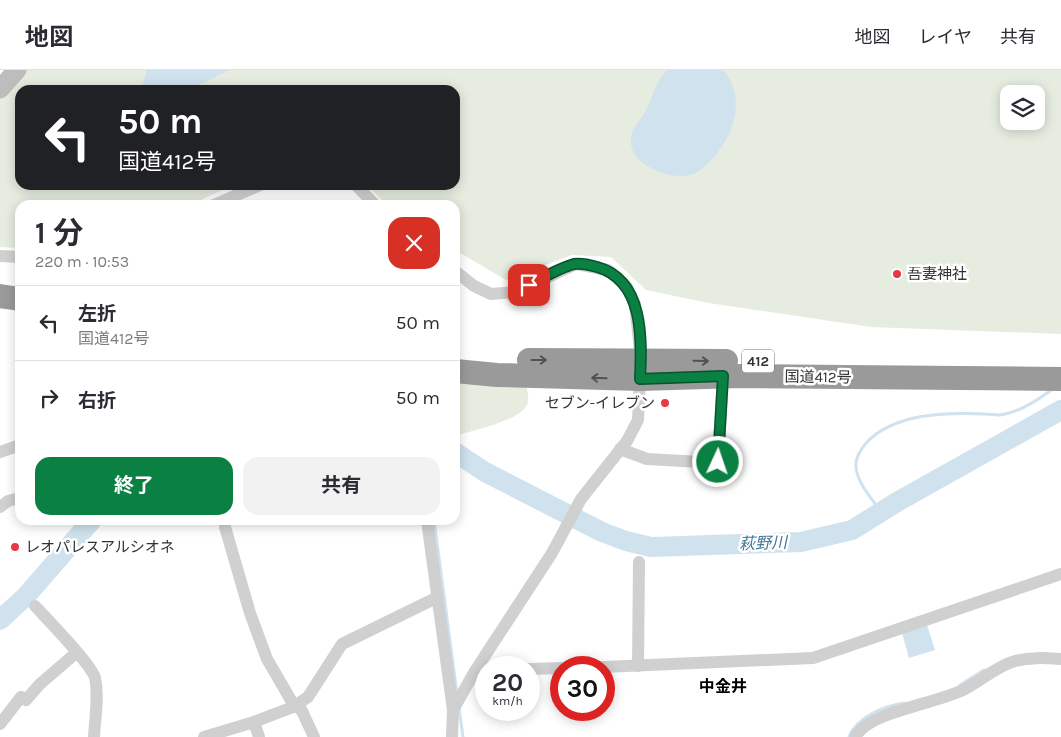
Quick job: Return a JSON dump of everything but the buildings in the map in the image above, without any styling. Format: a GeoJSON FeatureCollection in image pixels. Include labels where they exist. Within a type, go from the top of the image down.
{"type":"FeatureCollection","features":[{"type":"Feature","properties":{"kind":"highway"},"geometry":{"type":"LineString","coordinates":[[0,282],[15,284]]}},
{"type":"Feature","properties":{"kind":"highway"},"geometry":{"type":"LineString","coordinates":[[0,296],[15,298]]}},
{"type":"Feature","properties":{"kind":"highway","name":"国道412号"},"geometry":{"type":"LineString","coordinates":[[460,358],[723,376],[1058,375]]}},
{"type":"Feature","properties":{"kind":"highway","name":"国道412号"},"geometry":{"type":"LineString","coordinates":[[460,371],[497,374],[640,369],[1058,375]]}},
{"type":"Feature","properties":{"kind":"street"},"geometry":{"type":"LineString","coordinates":[[0,89],[17,70]]}},
{"type":"Feature","properties":{"kind":"street"},"geometry":{"type":"LineString","coordinates":[[226,200],[248,190]]}},
{"type":"Feature","properties":{"kind":"street"},"geometry":{"type":"LineString","coordinates":[[361,190],[370,200]]}},
{"type":"Feature","properties":{"kind":"street"},"geometry":{"type":"LineString","coordinates":[[0,256],[15,257]]}},
{"type":"Feature","properties":{"kind":"street"},"geometry":{"type":"LineString","coordinates":[[460,275],[474,286],[491,294],[516,292],[576,264],[608,270],[627,287],[635,304],[640,369],[638,420],[620,449],[581,499],[566,529],[490,656]]}},
{"type":"Feature","properties":{"kind":"street"},"geometry":{"type":"LineString","coordinates":[[620,449],[647,459],[718,462],[723,376]]}},
{"type":"Feature","properties":{"kind":"street"},"geometry":{"type":"LineString","coordinates":[[0,452],[15,447]]}},
{"type":"Feature","properties":{"kind":"street"},"geometry":{"type":"LineString","coordinates":[[0,507],[8,501],[15,499]]}},
{"type":"Feature","properties":{"kind":"street"},"geometry":{"type":"LineString","coordinates":[[427,525],[436,598],[453,710],[452,737]]}},
{"type":"Feature","properties":{"kind":"street"},"geometry":{"type":"LineString","coordinates":[[224,527],[250,613],[267,659],[292,702],[302,712],[314,737]]}},
{"type":"Feature","properties":{"kind":"street"},"geometry":{"type":"LineString","coordinates":[[638,666],[639,562]]}},
{"type":"Feature","properties":{"kind":"street"},"geometry":{"type":"LineString","coordinates":[[615,667],[813,658],[1061,574]]}},
{"type":"Feature","properties":{"kind":"street"},"geometry":{"type":"LineString","coordinates":[[204,737],[254,722],[296,705],[308,697],[342,644],[436,598]]}},
{"type":"Feature","properties":{"kind":"street"},"geometry":{"type":"LineString","coordinates":[[35,606],[76,653],[90,666],[95,676],[94,737]]}},
{"type":"Feature","properties":{"kind":"street"},"geometry":{"type":"LineString","coordinates":[[0,724],[21,697],[26,700],[40,684],[76,653]]}},
{"type":"Feature","properties":{"kind":"street"},"geometry":{"type":"LineString","coordinates":[[855,737],[859,730],[882,716],[926,704],[965,689],[984,676],[1013,662],[1034,658],[1061,659]]}},
{"type":"Feature","properties":{"kind":"street"},"geometry":{"type":"LineString","coordinates":[[453,710],[475,679]]}},
{"type":"Feature","properties":{"kind":"street"},"geometry":{"type":"LineString","coordinates":[[254,722],[259,737]]}},
{"type":"Feature","properties":{"kind":"shaded area"},"geometry":{"type":"Polygon","coordinates":[[[26,70],[1061,70],[1061,334],[871,327],[709,303],[646,290],[611,257],[572,255],[506,280],[460,253],[460,200],[382,200],[372,190],[460,190],[460,85],[15,85],[15,190],[222,190],[201,200],[15,200],[15,248],[0,247],[0,99],[26,70]]]}},
{"type":"Feature","properties":{"kind":"shaded area"},"geometry":{"type":"Polygon","coordinates":[[[460,381],[527,387],[528,402],[525,408],[508,419],[460,435],[460,381]]]}},
{"type":"Feature","properties":{"kind":"water"},"geometry":{"type":"Polygon","coordinates":[[[147,70],[230,70],[198,85],[142,85],[147,70]]]}},
{"type":"Feature","properties":{"kind":"water"},"geometry":{"type":"Polygon","coordinates":[[[668,70],[723,70],[731,81],[735,93],[736,106],[734,118],[725,142],[718,153],[705,166],[698,172],[690,175],[673,175],[654,170],[638,159],[633,152],[631,144],[631,136],[634,129],[645,111],[659,80],[668,70]]]}},
{"type":"Feature","properties":{"kind":"water"},"geometry":{"type":"Polygon","coordinates":[[[927,625],[935,650],[909,658],[902,633],[927,625]]]}},
{"type":"Feature","properties":{"kind":"waterway"},"geometry":{"type":"LineString","coordinates":[[882,513],[862,485],[856,467],[856,460],[860,451],[878,433],[906,420],[922,416],[954,413],[1000,415],[1028,405],[1054,388]]}},
{"type":"Feature","properties":{"kind":"waterway","name":"萩野川"},"geometry":{"type":"LineString","coordinates":[[460,455],[485,472],[602,532],[626,541],[651,547],[801,542],[852,530],[897,502],[1061,410]]}},
{"type":"Feature","properties":{"kind":"waterway","name":"萩野川"},"geometry":{"type":"LineString","coordinates":[[0,620],[26,596],[88,525]]}},
{"type":"Feature","properties":{"kind":"waterway"},"geometry":{"type":"LineString","coordinates":[[435,525],[457,694]]}},
{"type":"Feature","properties":{"kind":"waterway"},"geometry":{"type":"LineString","coordinates":[[960,685],[984,670]]}},
{"type":"Feature","properties":{"kind":"waterway"},"geometry":{"type":"LineString","coordinates":[[849,737],[865,718],[880,710],[904,703]]}},
{"type":"Feature","properties":{"kind":"waterway"},"geometry":{"type":"LineString","coordinates":[[459,708],[463,737]]}},
{"type":"Feature","properties":{"kind":"place","name":"吾妻神社"},"geometry":{"type":"Point","coordinates":[897,274]}},
{"type":"Feature","properties":{"kind":"place","name":"セブン-イレブン"},"geometry":{"type":"Point","coordinates":[665,403]}},
{"type":"Feature","properties":{"kind":"place","name":"レオパレスアルシオネ"},"geometry":{"type":"Point","coordinates":[15,547]}},
{"type":"Feature","properties":{"kind":"district","name":"中金井"},"geometry":{"type":"Point","coordinates":[723,686]}},
{"type":"Feature","properties":{"kind":"route"},"geometry":{"type":"LineString","coordinates":[[529,285],[576,264],[608,270],[619,278],[627,287],[635,304],[641,360],[640,379],[723,376],[718,462]]}}]}
